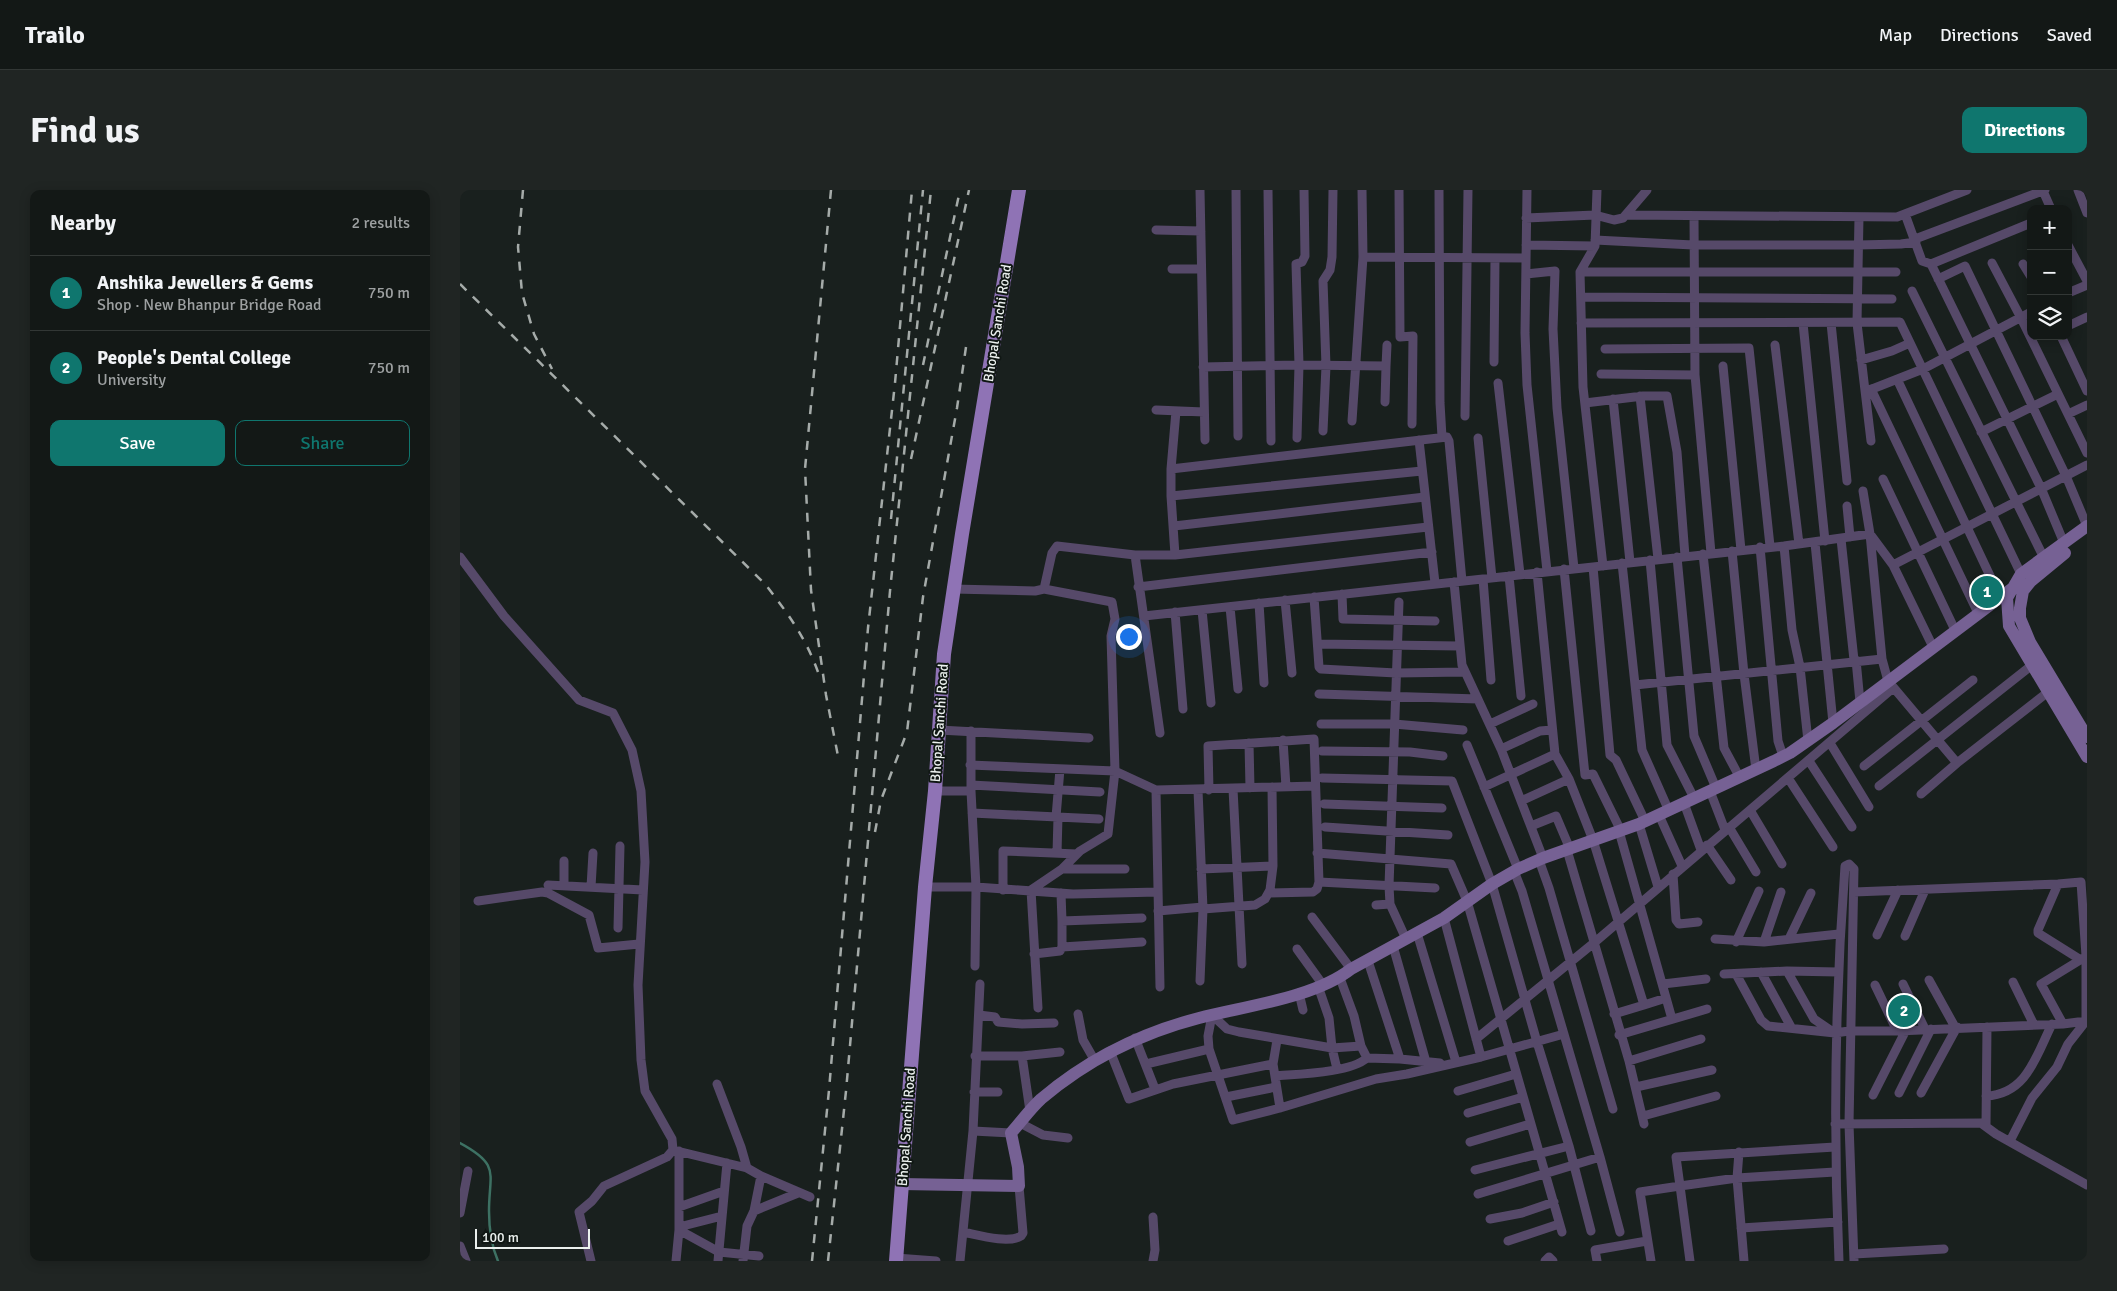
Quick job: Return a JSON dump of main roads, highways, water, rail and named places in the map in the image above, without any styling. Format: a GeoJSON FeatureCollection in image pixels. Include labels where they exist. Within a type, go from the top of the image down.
{"type":"FeatureCollection","features":[{"type":"Feature","properties":{"kind":"main road","name":"Bhopal Sanchi Road"},"geometry":{"type":"LineString","coordinates":[[896,1260],[925,886],[935,790],[944,654],[1019,190]]}},
{"type":"Feature","properties":{"kind":"waterway"},"geometry":{"type":"LineString","coordinates":[[460,1143],[482,1158],[490,1171],[489,1224],[492,1243],[498,1261]]}},
{"type":"Feature","properties":{"kind":"railway"},"geometry":{"type":"LineString","coordinates":[[523,190],[518,247],[522,293],[534,334],[552,369]]}},
{"type":"Feature","properties":{"kind":"railway"},"geometry":{"type":"LineString","coordinates":[[831,190],[805,469],[811,590],[826,695],[838,756]]}},
{"type":"Feature","properties":{"kind":"railway"},"geometry":{"type":"LineString","coordinates":[[812,1261],[829,1090],[868,628],[895,383],[912,190]]}},
{"type":"Feature","properties":{"kind":"railway"},"geometry":{"type":"LineString","coordinates":[[891,519],[923,190]]}},
{"type":"Feature","properties":{"kind":"railway"},"geometry":{"type":"LineString","coordinates":[[828,1261],[846,1091],[890,591],[931,190]]}},
{"type":"Feature","properties":{"kind":"railway"},"geometry":{"type":"LineString","coordinates":[[923,365],[960,190]]}},
{"type":"Feature","properties":{"kind":"railway"},"geometry":{"type":"LineString","coordinates":[[911,459],[969,190]]}},
{"type":"Feature","properties":{"kind":"railway"},"geometry":{"type":"LineString","coordinates":[[460,284],[765,584],[795,626],[808,648],[818,672]]}},
{"type":"Feature","properties":{"kind":"railway"},"geometry":{"type":"LineString","coordinates":[[875,832],[881,800],[907,732],[923,597],[966,347]]}},
{"type":"Feature","properties":{"kind":"place","name":"Anshika Jewellers & Gems"},"geometry":{"type":"Point","coordinates":[1987,592]}},
{"type":"Feature","properties":{"kind":"place","name":"People's Dental College"},"geometry":{"type":"Point","coordinates":[1904,1011]}}]}
